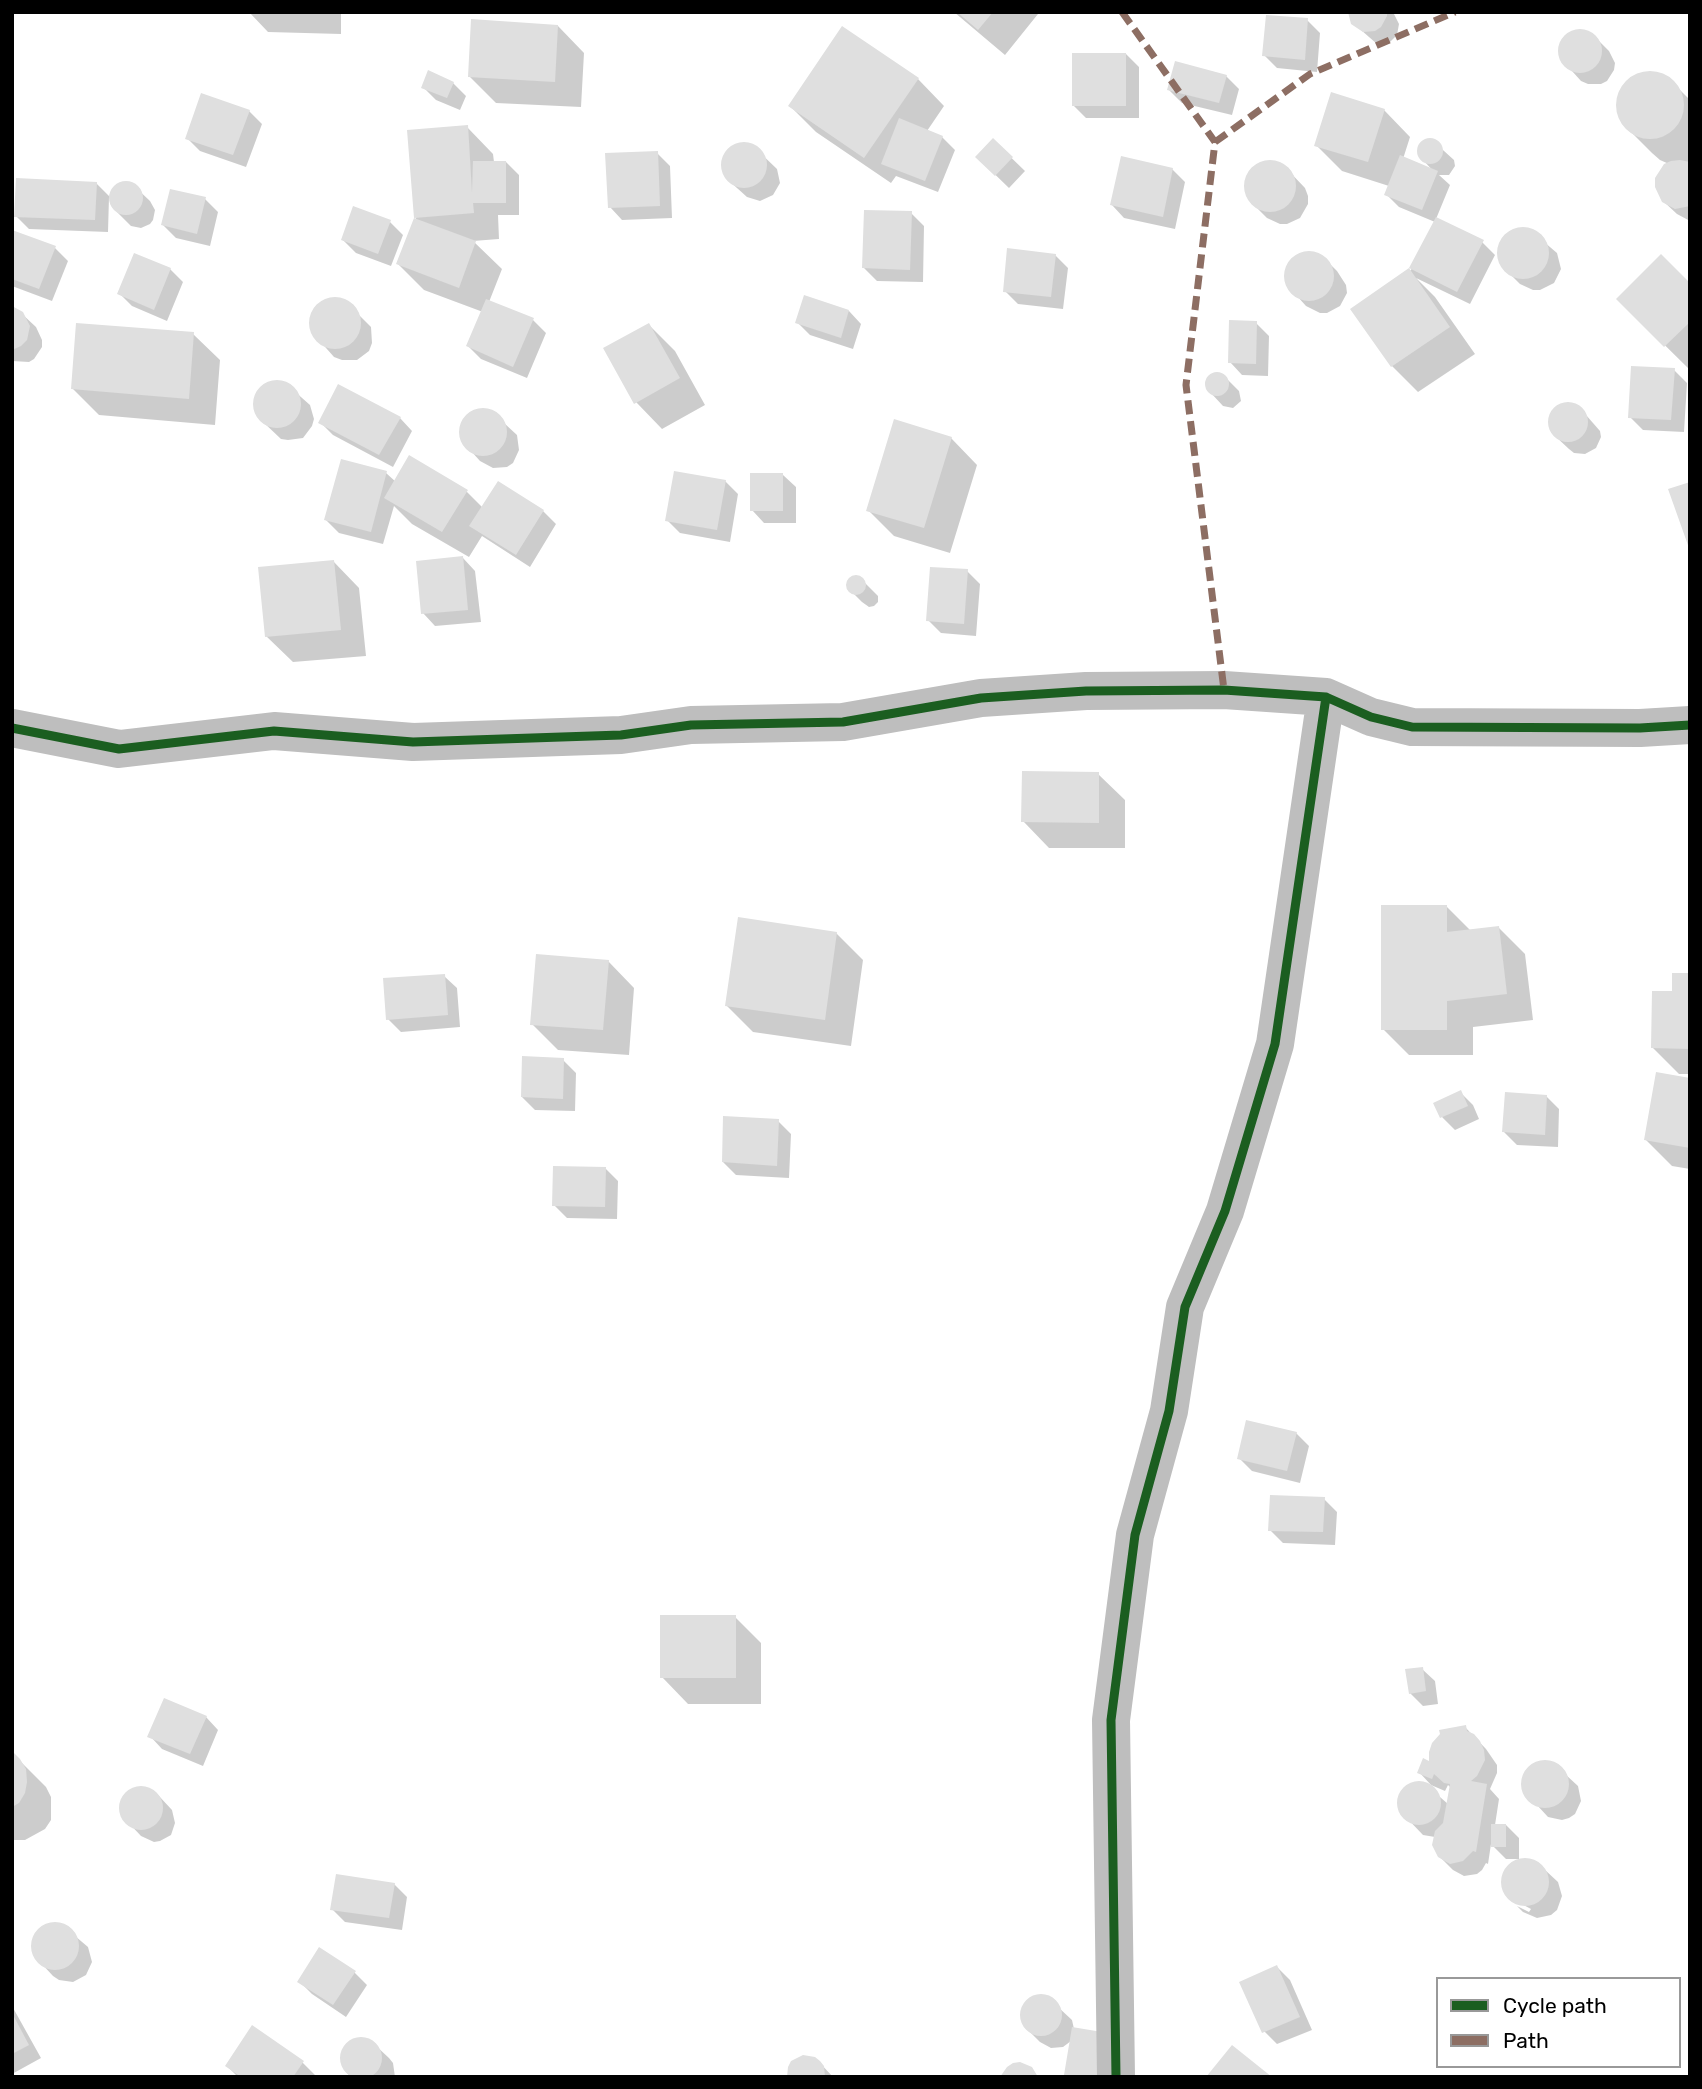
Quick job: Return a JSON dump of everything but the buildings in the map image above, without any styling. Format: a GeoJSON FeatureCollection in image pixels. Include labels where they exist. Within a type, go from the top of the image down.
{"type":"FeatureCollection","features":[{"type":"Feature","properties":{"kind":"street"},"geometry":{"type":"LineString","coordinates":[[12,728],[119,749],[274,731],[413,742],[621,735],[691,725],[843,722],[981,698],[1086,691],[1224,690],[1326,697],[1371,717],[1412,727],[1640,728],[1690,725]]}},
{"type":"Feature","properties":{"kind":"street"},"geometry":{"type":"LineString","coordinates":[[1116,2077],[1111,1720],[1135,1535],[1169,1410],[1185,1307],[1225,1210],[1275,1044],[1326,697]]}},
{"type":"Feature","properties":{"kind":"marked path"},"geometry":{"type":"LineString","coordinates":[[1122,12],[1215,142],[1186,385],[1224,690]]}},
{"type":"Feature","properties":{"kind":"marked path"},"geometry":{"type":"LineString","coordinates":[[1215,142],[1310,74],[1455,12]]}},
{"type":"Feature","properties":{"kind":"cycle path"},"geometry":{"type":"LineString","coordinates":[[12,728],[119,749],[274,731],[413,742],[621,735],[691,725],[843,722],[981,698],[1086,691],[1224,690],[1326,697],[1371,717],[1412,727],[1640,728],[1690,725]]}},
{"type":"Feature","properties":{"kind":"cycle path"},"geometry":{"type":"LineString","coordinates":[[1116,2077],[1111,1720],[1135,1535],[1169,1411],[1185,1307],[1225,1211],[1275,1044],[1326,697]]}}]}
